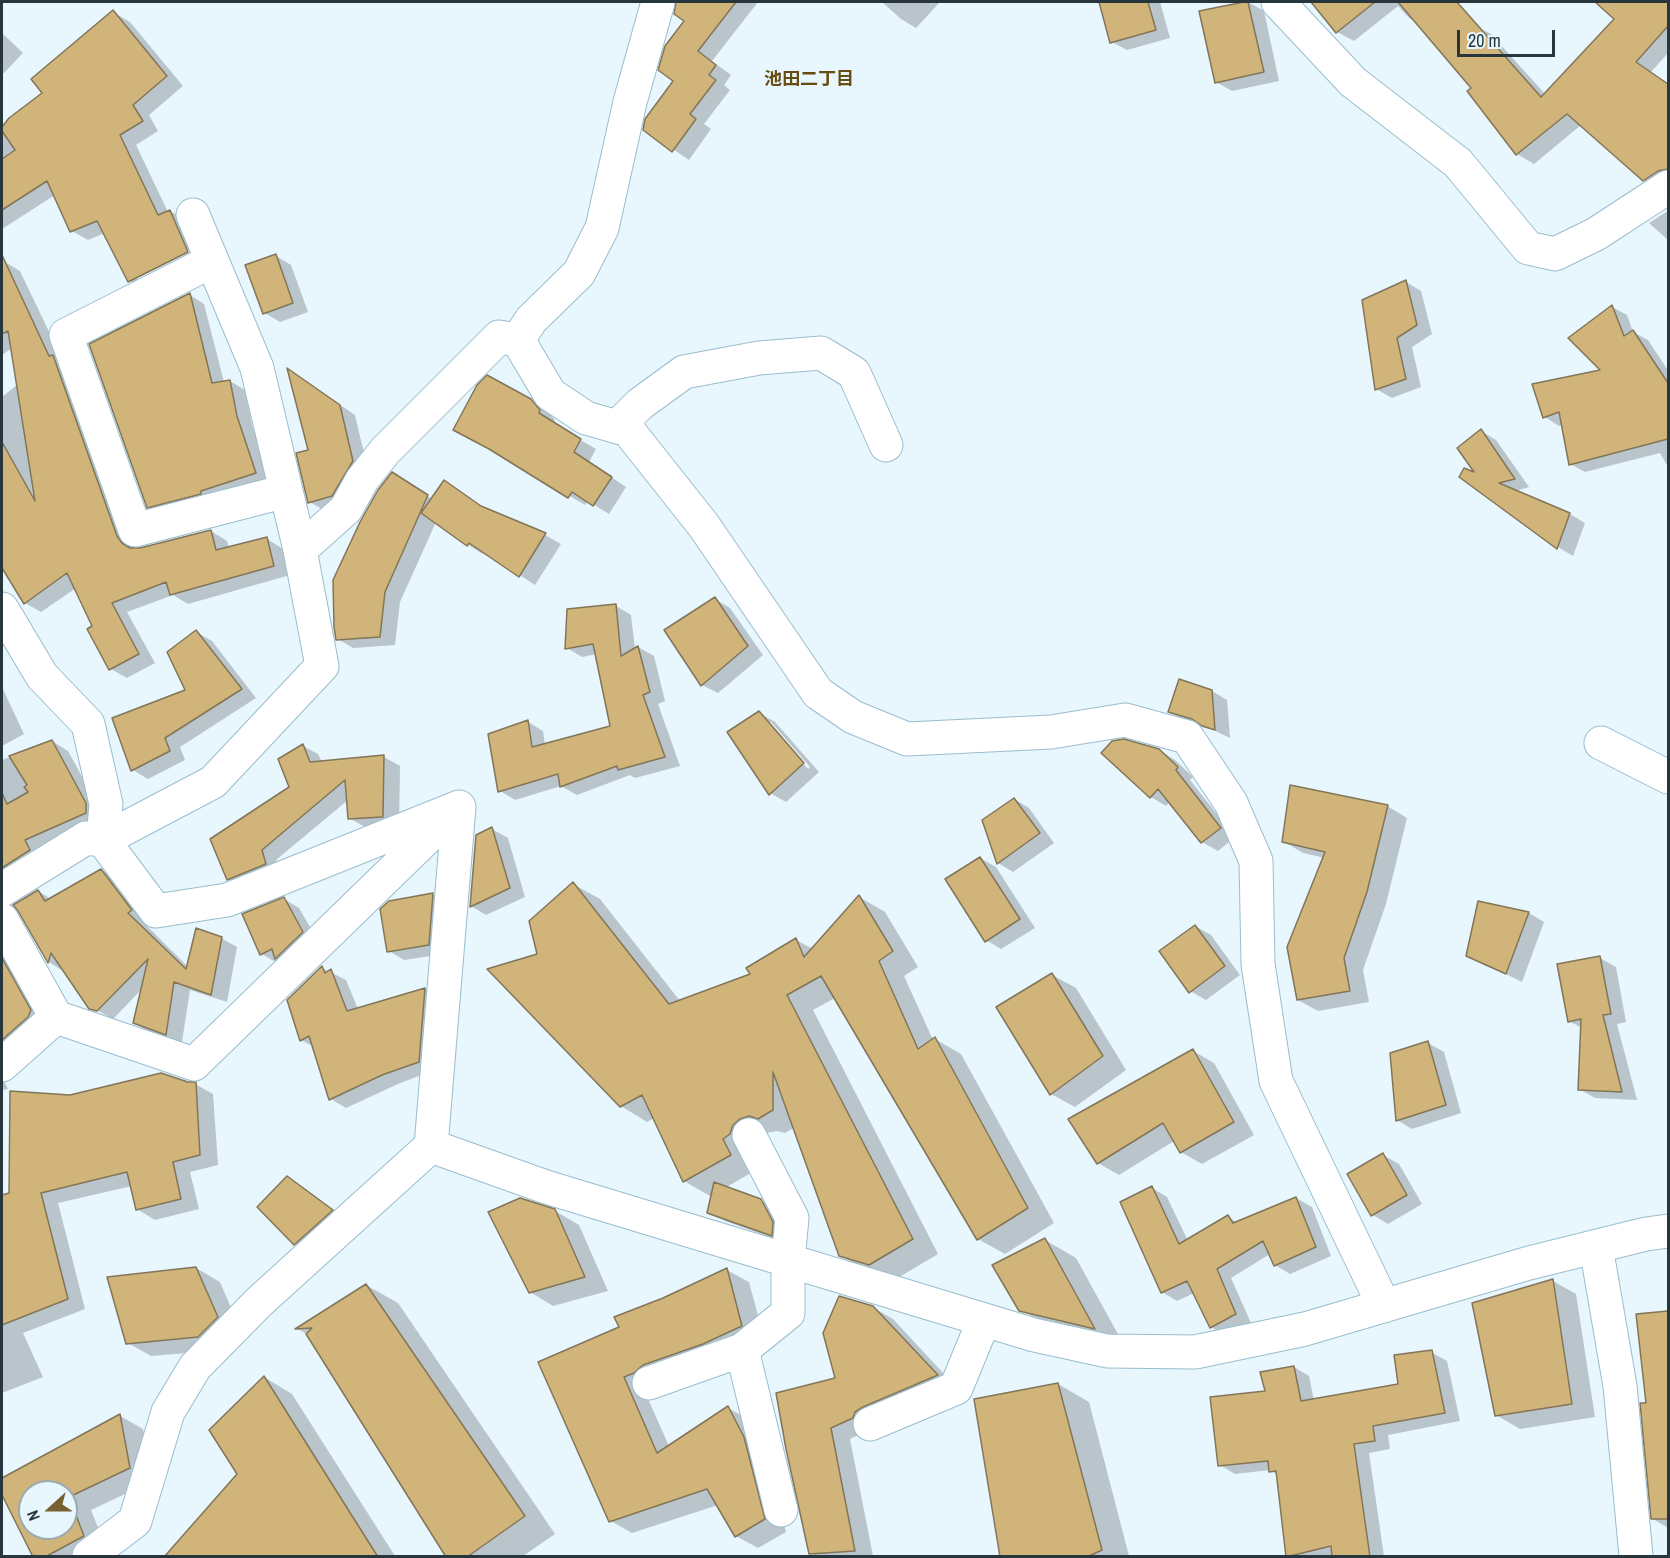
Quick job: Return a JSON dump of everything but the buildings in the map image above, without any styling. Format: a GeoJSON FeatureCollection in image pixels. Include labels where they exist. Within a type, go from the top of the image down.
{"type":"FeatureCollection","features":[{"type":"Feature","properties":{"kind":"street"},"geometry":{"type":"LineString","coordinates":[[518,340],[531,320],[579,273],[602,228],[630,102],[658,2]]}},
{"type":"Feature","properties":{"kind":"street"},"geometry":{"type":"LineString","coordinates":[[1278,2],[1353,82],[1458,163],[1528,248],[1555,254],[1596,234],[1668,187]]}},
{"type":"Feature","properties":{"kind":"street"},"geometry":{"type":"LineString","coordinates":[[2,890],[86,838],[103,840],[213,782],[322,666],[300,550],[257,368],[193,215]]}},
{"type":"Feature","properties":{"kind":"street"},"geometry":{"type":"LineString","coordinates":[[213,261],[66,335],[135,530],[286,491]]}},
{"type":"Feature","properties":{"kind":"street"},"geometry":{"type":"LineString","coordinates":[[300,550],[346,509],[362,480],[386,452],[499,338],[518,340]]}},
{"type":"Feature","properties":{"kind":"street"},"geometry":{"type":"LineString","coordinates":[[518,340],[550,394],[586,418],[628,430],[704,526],[818,693],[853,717],[907,739],[1051,732],[1125,720],[1186,737],[1231,803],[1256,861],[1257,964],[1276,1081],[1384,1306]]}},
{"type":"Feature","properties":{"kind":"street"},"geometry":{"type":"LineString","coordinates":[[617,427],[640,404],[684,372],[759,358],[821,353],[854,374],[886,445]]}},
{"type":"Feature","properties":{"kind":"street"},"geometry":{"type":"LineString","coordinates":[[2,609],[42,676],[88,724],[106,804],[103,840],[156,911],[227,900],[459,807]]}},
{"type":"Feature","properties":{"kind":"street"},"geometry":{"type":"LineString","coordinates":[[1601,742],[1668,777]]}},
{"type":"Feature","properties":{"kind":"street"},"geometry":{"type":"LineString","coordinates":[[2,920],[56,1017],[195,1064],[459,807]]}},
{"type":"Feature","properties":{"kind":"street"},"geometry":{"type":"LineString","coordinates":[[89,1557],[135,1521],[168,1412],[195,1367],[259,1302],[431,1146],[459,807]]}},
{"type":"Feature","properties":{"kind":"street"},"geometry":{"type":"LineString","coordinates":[[2,1065],[56,1017]]}},
{"type":"Feature","properties":{"kind":"street"},"geometry":{"type":"LineString","coordinates":[[649,1383],[742,1350],[788,1313],[788,1261],[792,1218],[749,1135]]}},
{"type":"Feature","properties":{"kind":"street"},"geometry":{"type":"LineString","coordinates":[[431,1146],[546,1187],[788,1261],[1034,1335],[1107,1351],[1195,1352],[1305,1329],[1529,1263],[1668,1231]]}},
{"type":"Feature","properties":{"kind":"street"},"geometry":{"type":"LineString","coordinates":[[1596,1247],[1620,1386],[1636,1557]]}},
{"type":"Feature","properties":{"kind":"street"},"geometry":{"type":"LineString","coordinates":[[870,1424],[956,1388],[984,1320]]}},
{"type":"Feature","properties":{"kind":"street"},"geometry":{"type":"LineString","coordinates":[[742,1350],[781,1510]]}},
{"type":"Feature","properties":{"kind":"district","name":"池田二丁目"},"geometry":{"type":"Point","coordinates":[809,80]}}]}
